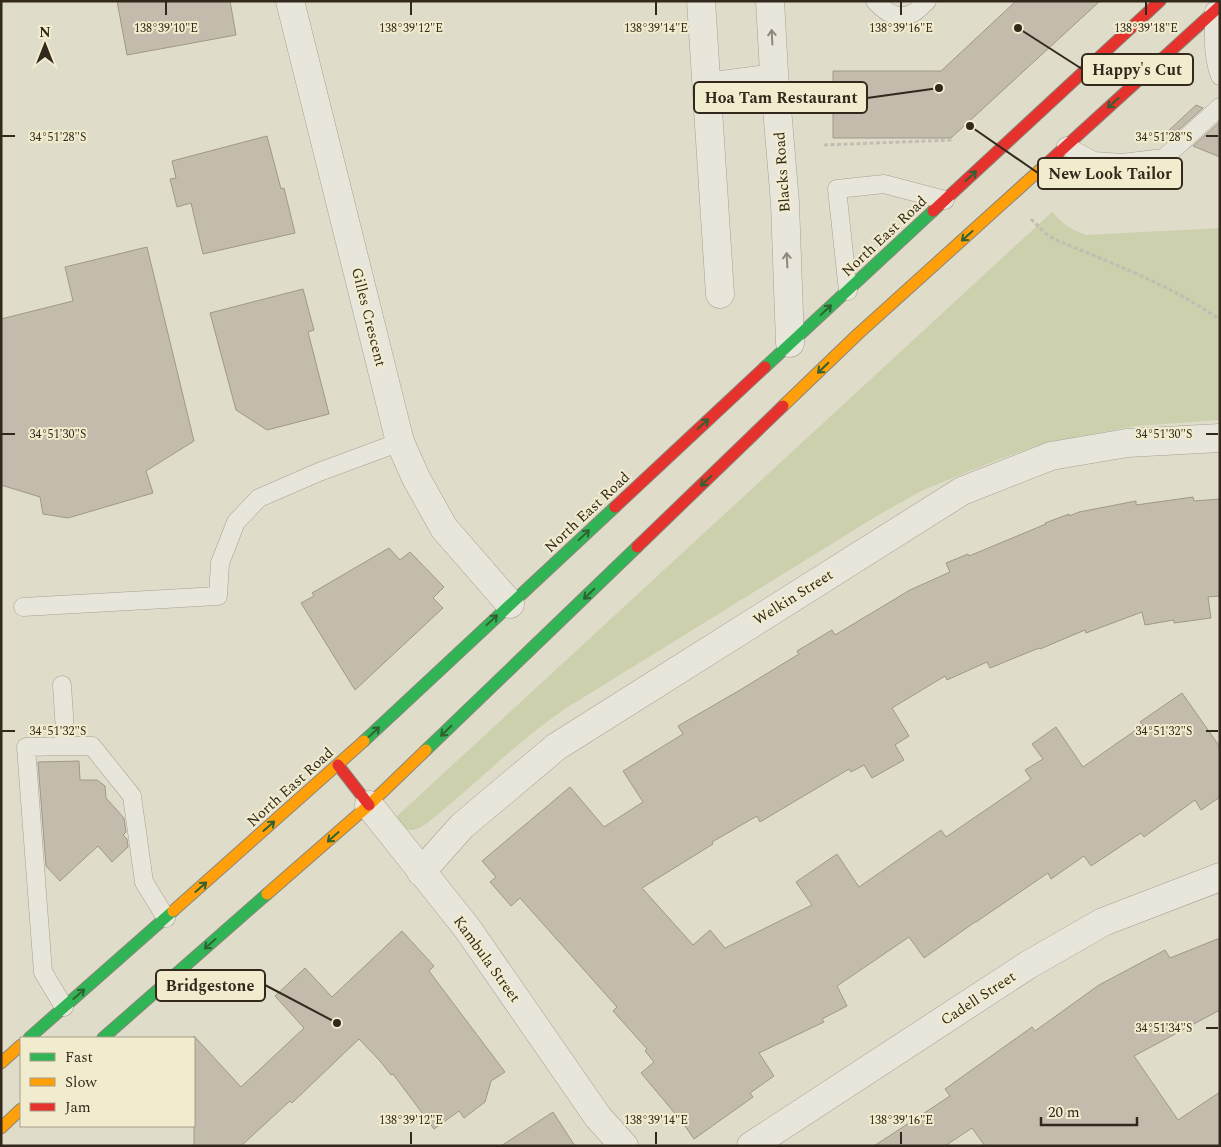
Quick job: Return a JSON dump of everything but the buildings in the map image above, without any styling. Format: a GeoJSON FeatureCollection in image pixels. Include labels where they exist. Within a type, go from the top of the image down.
{"type":"FeatureCollection","features":[{"type":"Feature","properties":{"kind":"highway","name":"North East Road"},"geometry":{"type":"LineString","coordinates":[[30,1037],[338,765],[1160,1]]}},
{"type":"Feature","properties":{"kind":"highway"},"geometry":{"type":"LineString","coordinates":[[104,1037],[369,805],[858,334],[1217,9]]}},
{"type":"Feature","properties":{"kind":"highway"},"geometry":{"type":"LineString","coordinates":[[338,765],[369,805]]}},
{"type":"Feature","properties":{"kind":"highway"},"geometry":{"type":"LineString","coordinates":[[1,1063],[20,1046]]}},
{"type":"Feature","properties":{"kind":"highway"},"geometry":{"type":"LineString","coordinates":[[1,1128],[20,1110]]}},
{"type":"Feature","properties":{"kind":"street","name":"Gilles Crescent"},"geometry":{"type":"LineString","coordinates":[[290,1],[400,442],[416,478],[444,528],[510,604]]}},
{"type":"Feature","properties":{"kind":"street"},"geometry":{"type":"LineString","coordinates":[[701,1],[720,294]]}},
{"type":"Feature","properties":{"kind":"street","name":"Blacks Road"},"geometry":{"type":"LineString","coordinates":[[770,1],[785,203],[790,344]]}},
{"type":"Feature","properties":{"kind":"street","name":"Welkin Street"},"geometry":{"type":"LineString","coordinates":[[421,872],[462,826],[556,747],[962,491],[1050,456],[1127,443],[1220,438]]}},
{"type":"Feature","properties":{"kind":"street","name":"Kambula Street"},"geometry":{"type":"LineString","coordinates":[[369,805],[467,928],[598,1117],[624,1146]]}},
{"type":"Feature","properties":{"kind":"street","name":"Cadell Street"},"geometry":{"type":"LineString","coordinates":[[751,1146],[1028,965],[1103,922],[1220,877]]}},
{"type":"Feature","properties":{"kind":"street","name":"Kambula Street"},"geometry":{"type":"LineString","coordinates":[[598,1117],[608,1146]]}},
{"type":"Feature","properties":{"kind":"lane"},"geometry":{"type":"LineString","coordinates":[[875,1],[882,10],[898,17],[912,14],[927,1]]}},
{"type":"Feature","properties":{"kind":"lane"},"geometry":{"type":"LineString","coordinates":[[1217,9],[1214,40],[1220,76]]}},
{"type":"Feature","properties":{"kind":"lane"},"geometry":{"type":"LineString","coordinates":[[706,82],[774,73]]}},
{"type":"Feature","properties":{"kind":"lane"},"geometry":{"type":"LineString","coordinates":[[1066,146],[1094,160],[1122,163],[1164,158],[1220,107]]}},
{"type":"Feature","properties":{"kind":"lane"},"geometry":{"type":"LineString","coordinates":[[848,290],[837,189],[884,184],[945,200]]}},
{"type":"Feature","properties":{"kind":"lane"},"geometry":{"type":"LineString","coordinates":[[23,607],[218,596],[220,563],[236,522],[259,498],[319,472],[400,442]]}},
{"type":"Feature","properties":{"kind":"lane"},"geometry":{"type":"LineString","coordinates":[[62,685],[66,746]]}},
{"type":"Feature","properties":{"kind":"lane"},"geometry":{"type":"LineString","coordinates":[[64,1008],[43,972],[26,747],[92,746],[132,796],[144,882],[166,918]]}},
{"type":"Feature","properties":{"kind":"path"},"geometry":{"type":"LineString","coordinates":[[824,145],[954,140]]}},
{"type":"Feature","properties":{"kind":"path"},"geometry":{"type":"LineString","coordinates":[[1011,196],[1045,233],[1054,239],[1147,279],[1200,307],[1220,320]]}},
{"type":"Feature","properties":{"kind":"green space"},"geometry":{"type":"Polygon","coordinates":[[[1052,212],[1067,226],[1086,235],[1220,228],[1220,420],[1136,426],[1033,447],[923,490],[875,517],[568,707],[531,734],[426,824],[409,830],[395,818],[1052,212]]]}},
{"type":"Feature","properties":{"kind":"traffic: fast"},"geometry":{"type":"LineString","coordinates":[[765,367],[933,211]]}},
{"type":"Feature","properties":{"kind":"traffic: fast"},"geometry":{"type":"LineString","coordinates":[[364,741],[615,507]]}},
{"type":"Feature","properties":{"kind":"traffic: fast"},"geometry":{"type":"LineString","coordinates":[[426,750],[637,547]]}},
{"type":"Feature","properties":{"kind":"traffic: fast"},"geometry":{"type":"LineString","coordinates":[[104,1037],[267,894]]}},
{"type":"Feature","properties":{"kind":"traffic: fast"},"geometry":{"type":"LineString","coordinates":[[30,1037],[173,911]]}},
{"type":"Feature","properties":{"kind":"traffic: slow"},"geometry":{"type":"LineString","coordinates":[[783,406],[858,334],[1043,167]]}},
{"type":"Feature","properties":{"kind":"traffic: slow"},"geometry":{"type":"LineString","coordinates":[[173,911],[364,741]]}},
{"type":"Feature","properties":{"kind":"traffic: slow"},"geometry":{"type":"LineString","coordinates":[[267,894],[369,805],[426,750]]}},
{"type":"Feature","properties":{"kind":"traffic: slow"},"geometry":{"type":"LineString","coordinates":[[1,1063],[20,1046]]}},
{"type":"Feature","properties":{"kind":"traffic: slow"},"geometry":{"type":"LineString","coordinates":[[1,1128],[20,1110]]}},
{"type":"Feature","properties":{"kind":"traffic: jam"},"geometry":{"type":"LineString","coordinates":[[933,211],[1160,1]]}},
{"type":"Feature","properties":{"kind":"traffic: jam"},"geometry":{"type":"LineString","coordinates":[[1043,167],[1220,6]]}},
{"type":"Feature","properties":{"kind":"traffic: jam"},"geometry":{"type":"LineString","coordinates":[[615,507],[765,367]]}},
{"type":"Feature","properties":{"kind":"traffic: jam"},"geometry":{"type":"LineString","coordinates":[[637,547],[783,406]]}},
{"type":"Feature","properties":{"kind":"traffic: jam"},"geometry":{"type":"LineString","coordinates":[[338,765],[369,805]]}},
{"type":"Feature","properties":{"kind":"place","name":"Happy's Cut"},"geometry":{"type":"Point","coordinates":[1018,28]}},
{"type":"Feature","properties":{"kind":"place","name":"Hoa Tam Restaurant"},"geometry":{"type":"Point","coordinates":[939,88]}},
{"type":"Feature","properties":{"kind":"place","name":"New Look Tailor"},"geometry":{"type":"Point","coordinates":[970,126]}},
{"type":"Feature","properties":{"kind":"place","name":"Bridgestone"},"geometry":{"type":"Point","coordinates":[337,1023]}}]}
